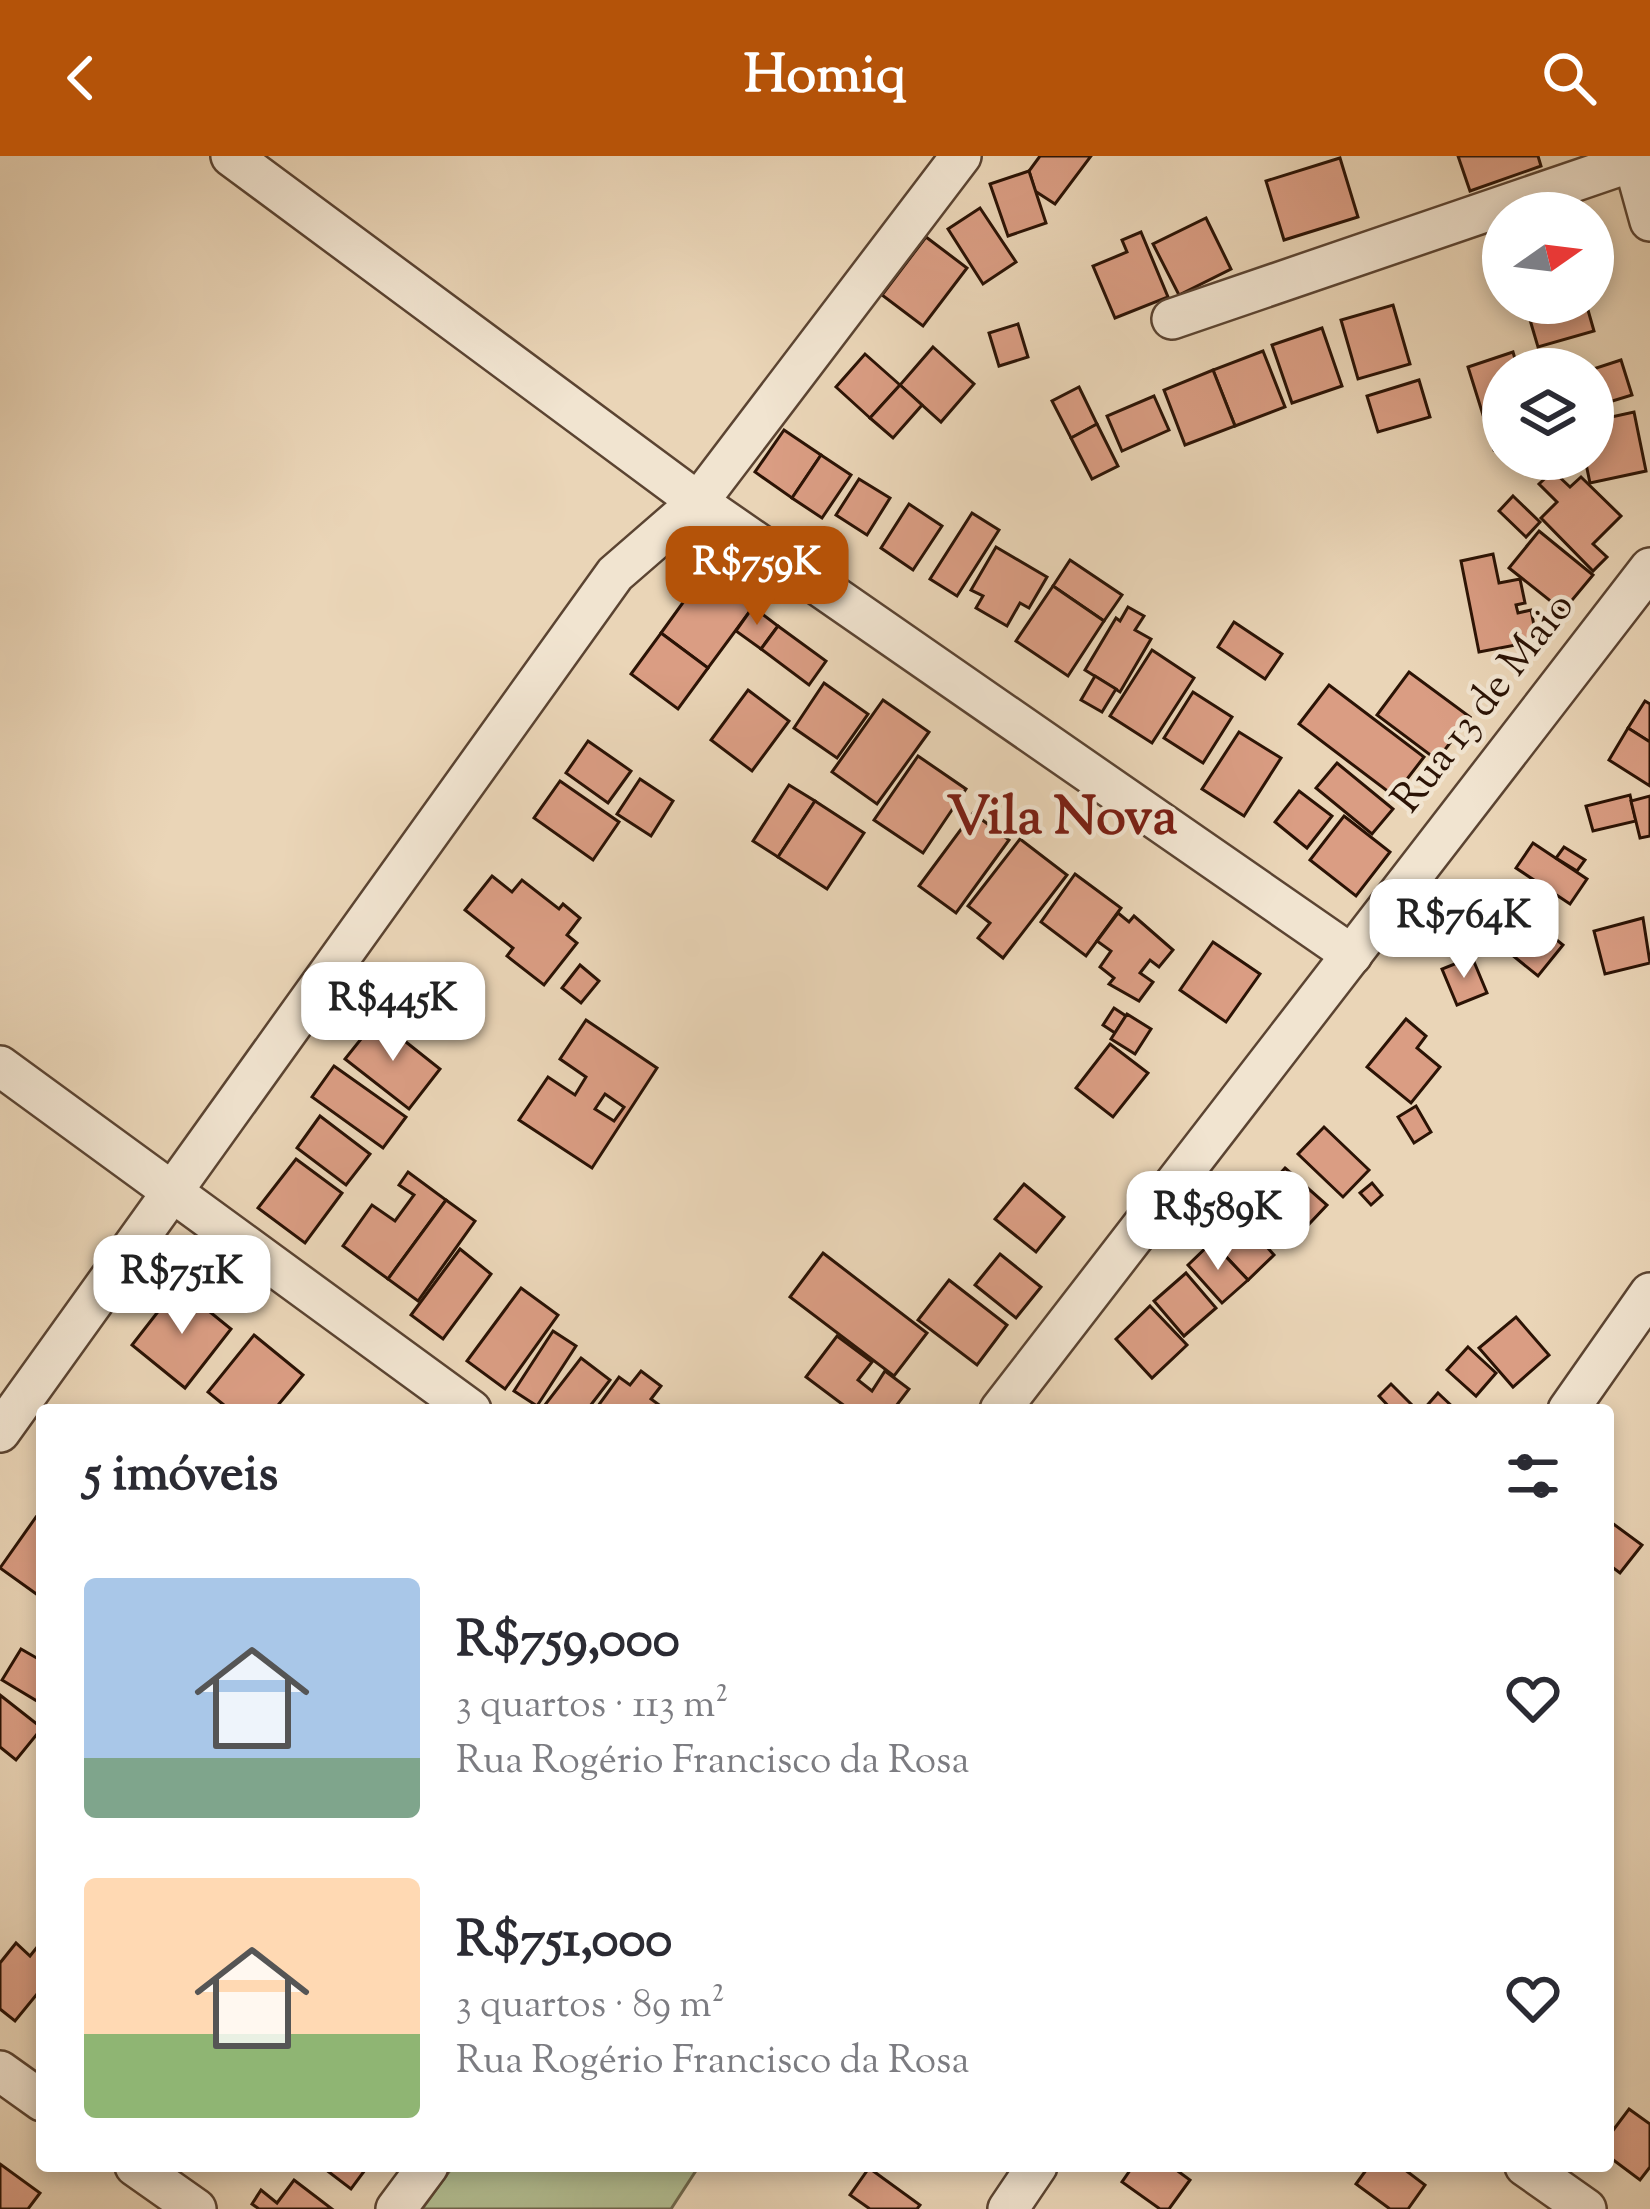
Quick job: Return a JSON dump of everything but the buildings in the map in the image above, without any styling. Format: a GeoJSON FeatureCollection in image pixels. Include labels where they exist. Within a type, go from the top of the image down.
{"type":"FeatureCollection","features":[{"type":"Feature","properties":{"kind":"street"},"geometry":{"type":"LineString","coordinates":[[231,156],[698,502],[1352,955]]}},
{"type":"Feature","properties":{"kind":"street"},"geometry":{"type":"LineString","coordinates":[[0,1432],[615,574],[698,502],[962,156]]}},
{"type":"Feature","properties":{"kind":"street"},"geometry":{"type":"LineString","coordinates":[[1172,319],[1633,158],[1650,221]]}},
{"type":"Feature","properties":{"kind":"street","name":"Rua 13 de Maio"},"geometry":{"type":"LineString","coordinates":[[1005,1404],[1650,568]]}},
{"type":"Feature","properties":{"kind":"street"},"geometry":{"type":"LineString","coordinates":[[0,1066],[463,1404]]}},
{"type":"Feature","properties":{"kind":"street"},"geometry":{"type":"LineString","coordinates":[[1572,1404],[1650,1293]]}},
{"type":"Feature","properties":{"kind":"street"},"geometry":{"type":"LineString","coordinates":[[0,2071],[36,2097]]}},
{"type":"Feature","properties":{"kind":"street"},"geometry":{"type":"LineString","coordinates":[[144,2172],[196,2209]]}},
{"type":"Feature","properties":{"kind":"street"},"geometry":{"type":"LineString","coordinates":[[396,2209],[424,2172]]}},
{"type":"Feature","properties":{"kind":"street"},"geometry":{"type":"LineString","coordinates":[[1008,2209],[1033,2172]]}},
{"type":"Feature","properties":{"kind":"street"},"geometry":{"type":"LineString","coordinates":[[1534,2172],[1586,2209]]}},
{"type":"Feature","properties":{"kind":"green space"},"geometry":{"type":"Polygon","coordinates":[[[449,2172],[695,2172],[671,2209],[422,2209],[449,2172]]]}},
{"type":"Feature","properties":{"kind":"district","name":"Vila Nova"},"geometry":{"type":"Point","coordinates":[1062,820]}}]}
